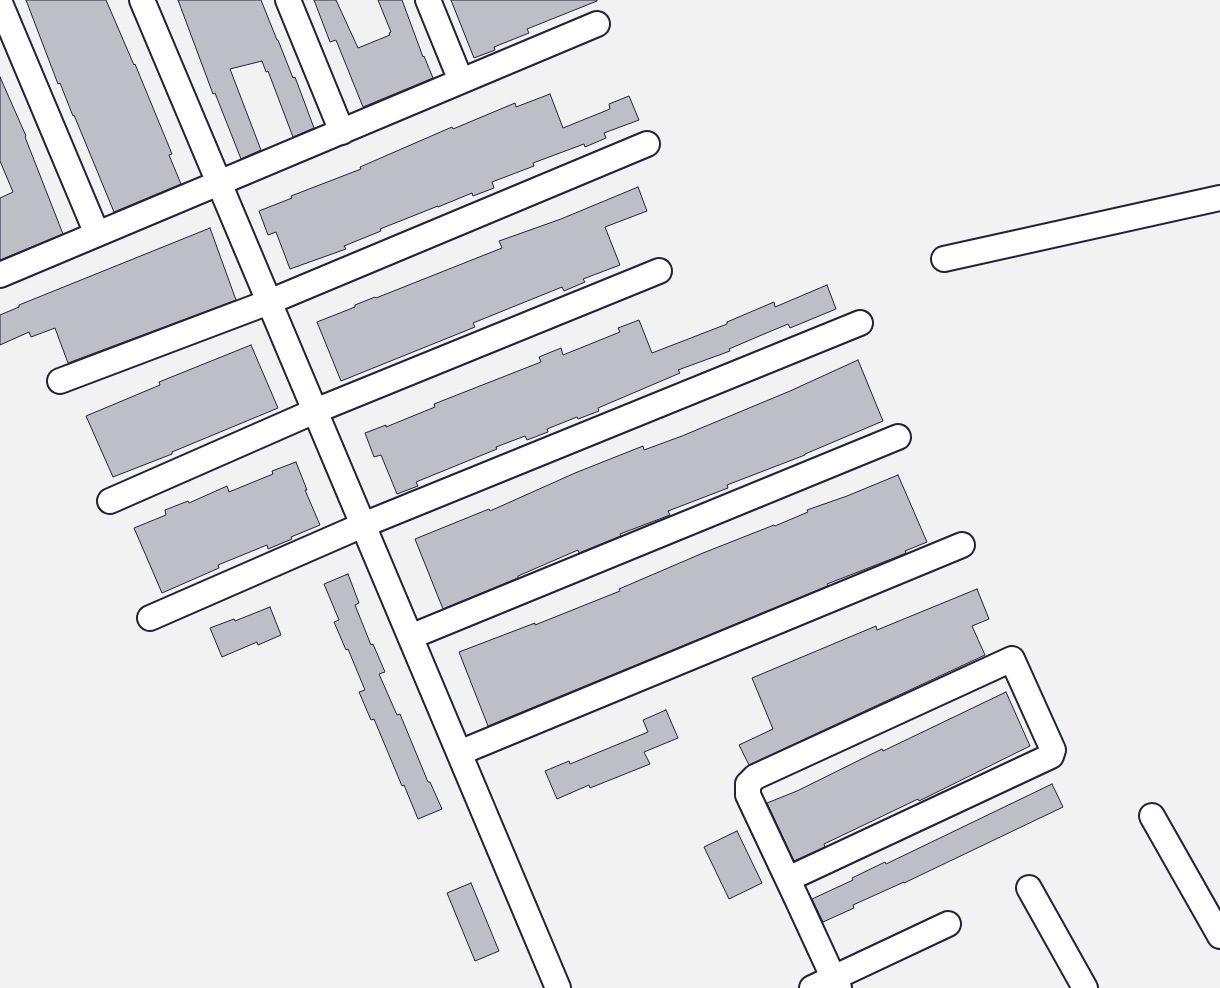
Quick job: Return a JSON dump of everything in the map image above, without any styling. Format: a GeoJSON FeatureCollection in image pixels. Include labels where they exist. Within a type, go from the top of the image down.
{"type":"FeatureCollection","features":[{"type":"Feature","properties":{"kind":"street"},"geometry":{"type":"LineString","coordinates":[[142,0],[558,988]]}},
{"type":"Feature","properties":{"kind":"street"},"geometry":{"type":"LineString","coordinates":[[288,0],[342,132]]}},
{"type":"Feature","properties":{"kind":"street"},"geometry":{"type":"LineString","coordinates":[[428,0],[462,81]]}},
{"type":"Feature","properties":{"kind":"street"},"geometry":{"type":"LineString","coordinates":[[0,3],[98,234]]}},
{"type":"Feature","properties":{"kind":"street"},"geometry":{"type":"LineString","coordinates":[[0,275],[597,24]]}},
{"type":"Feature","properties":{"kind":"street"},"geometry":{"type":"LineString","coordinates":[[60,381],[269,302],[647,144]]}},
{"type":"Feature","properties":{"kind":"street"},"geometry":{"type":"LineString","coordinates":[[944,259],[1220,198]]}},
{"type":"Feature","properties":{"kind":"street"},"geometry":{"type":"LineString","coordinates":[[110,501],[315,411],[659,271]]}},
{"type":"Feature","properties":{"kind":"street"},"geometry":{"type":"LineString","coordinates":[[150,618],[363,525],[860,323]]}},
{"type":"Feature","properties":{"kind":"street"},"geometry":{"type":"LineString","coordinates":[[410,637],[898,436]]}},
{"type":"Feature","properties":{"kind":"street"},"geometry":{"type":"LineString","coordinates":[[459,753],[962,544]]}},
{"type":"Feature","properties":{"kind":"street"},"geometry":{"type":"LineString","coordinates":[[788,880],[1051,756],[1053,750],[1012,659],[755,777],[748,784],[748,795],[836,983]]}},
{"type":"Feature","properties":{"kind":"street"},"geometry":{"type":"LineString","coordinates":[[1152,816],[1220,936]]}},
{"type":"Feature","properties":{"kind":"street"},"geometry":{"type":"LineString","coordinates":[[1029,888],[1085,988]]}},
{"type":"Feature","properties":{"kind":"street"},"geometry":{"type":"LineString","coordinates":[[812,988],[836,983],[948,924]]}},
{"type":"Feature","properties":{"kind":"building"},"geometry":{"type":"Polygon","coordinates":[[[26,0],[106,0],[172,154],[169,155],[181,184],[114,212],[60,83],[58,84],[26,0]]]}},
{"type":"Feature","properties":{"kind":"building"},"geometry":{"type":"Polygon","coordinates":[[[178,0],[261,0],[293,78],[295,77],[314,128],[293,137],[268,71],[266,72],[262,61],[230,69],[261,150],[241,159],[215,93],[213,94],[178,0]]]}},
{"type":"Feature","properties":{"kind":"building"},"geometry":{"type":"Polygon","coordinates":[[[314,0],[336,0],[358,48],[390,35],[389,33],[391,32],[378,0],[402,0],[423,57],[433,78],[363,107],[336,40],[330,42],[314,0]]]}},
{"type":"Feature","properties":{"kind":"building"},"geometry":{"type":"Polygon","coordinates":[[[451,0],[597,1],[527,29],[529,33],[494,47],[495,50],[474,58],[451,0]]]}},
{"type":"Feature","properties":{"kind":"building"},"geometry":{"type":"Polygon","coordinates":[[[0,77],[26,136],[63,234],[0,260],[0,198],[13,192],[0,161],[0,77]]]}},
{"type":"Feature","properties":{"kind":"building"},"geometry":{"type":"Polygon","coordinates":[[[550,94],[563,128],[610,109],[609,104],[629,96],[639,120],[604,133],[606,138],[585,147],[584,144],[533,163],[534,166],[492,182],[494,188],[473,196],[472,193],[380,229],[381,231],[344,246],[346,249],[290,269],[276,232],[268,235],[259,211],[292,198],[291,196],[361,169],[360,167],[452,127],[453,129],[515,103],[516,107],[550,94]]]}},
{"type":"Feature","properties":{"kind":"building"},"geometry":{"type":"Polygon","coordinates":[[[638,187],[647,211],[605,227],[620,265],[583,279],[585,282],[564,291],[562,287],[473,323],[475,327],[341,381],[317,322],[375,297],[502,248],[499,241],[561,219],[638,187]]]}},
{"type":"Feature","properties":{"kind":"building"},"geometry":{"type":"Polygon","coordinates":[[[210,228],[236,300],[68,363],[55,328],[31,337],[29,332],[0,345],[0,315],[19,307],[19,305],[210,228]]]}},
{"type":"Feature","properties":{"kind":"building"},"geometry":{"type":"Polygon","coordinates":[[[827,285],[836,309],[790,328],[788,324],[729,349],[730,351],[678,370],[680,373],[598,408],[599,411],[578,419],[577,417],[547,429],[548,432],[527,440],[525,436],[496,447],[497,449],[416,482],[418,486],[397,494],[381,455],[374,457],[365,433],[386,425],[386,427],[435,407],[434,404],[541,362],[539,357],[561,348],[563,355],[620,332],[618,328],[639,320],[652,353],[727,324],[727,322],[774,302],[775,307],[827,285]]]}},
{"type":"Feature","properties":{"kind":"building"},"geometry":{"type":"Polygon","coordinates":[[[251,345],[278,408],[172,452],[172,454],[113,477],[86,416],[160,385],[159,382],[251,345]]]}},
{"type":"Feature","properties":{"kind":"building"},"geometry":{"type":"Polygon","coordinates":[[[858,360],[883,421],[805,455],[727,485],[728,488],[668,511],[670,515],[620,534],[621,536],[579,553],[578,550],[518,576],[518,578],[443,609],[415,539],[489,509],[490,511],[575,473],[643,446],[644,450],[682,436],[790,391],[858,360]]]}},
{"type":"Feature","properties":{"kind":"building"},"geometry":{"type":"Polygon","coordinates":[[[296,462],[307,490],[305,490],[320,525],[268,549],[267,545],[218,565],[219,568],[162,593],[134,528],[166,515],[165,510],[188,501],[189,503],[227,486],[229,492],[273,474],[272,471],[296,462]]]}},
{"type":"Feature","properties":{"kind":"building"},"geometry":{"type":"Polygon","coordinates":[[[898,475],[927,542],[905,551],[906,553],[827,584],[828,586],[488,726],[459,652],[535,623],[535,625],[620,591],[619,589],[703,553],[775,526],[808,512],[807,510],[898,475]]]}},
{"type":"Feature","properties":{"kind":"building"},"geometry":{"type":"Polygon","coordinates":[[[348,574],[359,603],[355,605],[371,645],[373,644],[385,672],[379,674],[397,715],[400,714],[428,782],[430,782],[442,809],[418,819],[374,719],[371,720],[359,692],[365,690],[348,649],[346,650],[334,622],[339,620],[324,584],[348,574]]]}},
{"type":"Feature","properties":{"kind":"building"},"geometry":{"type":"Polygon","coordinates":[[[977,589],[989,619],[972,626],[985,655],[749,765],[739,745],[773,729],[752,678],[876,626],[877,630],[977,589]]]}},
{"type":"Feature","properties":{"kind":"building"},"geometry":{"type":"Polygon","coordinates":[[[270,607],[281,635],[258,645],[257,642],[222,657],[210,628],[234,619],[235,621],[270,607]]]}},
{"type":"Feature","properties":{"kind":"building"},"geometry":{"type":"Polygon","coordinates":[[[1006,692],[1030,746],[919,801],[918,799],[824,844],[825,847],[794,861],[767,803],[797,791],[882,749],[883,751],[1006,692]]]}},
{"type":"Feature","properties":{"kind":"building"},"geometry":{"type":"Polygon","coordinates":[[[666,710],[678,738],[644,752],[650,764],[590,788],[589,785],[557,799],[545,771],[569,761],[570,764],[648,732],[643,720],[666,710]]]}},
{"type":"Feature","properties":{"kind":"building"},"geometry":{"type":"Polygon","coordinates":[[[1052,784],[1063,807],[904,883],[853,905],[854,908],[823,922],[812,899],[853,880],[852,878],[885,862],[886,864],[1052,784]]]}},
{"type":"Feature","properties":{"kind":"building"},"geometry":{"type":"Polygon","coordinates":[[[737,831],[762,883],[729,899],[704,847],[737,831]]]}},
{"type":"Feature","properties":{"kind":"building"},"geometry":{"type":"Polygon","coordinates":[[[471,883],[499,951],[475,961],[447,893],[471,883]]]}}]}
